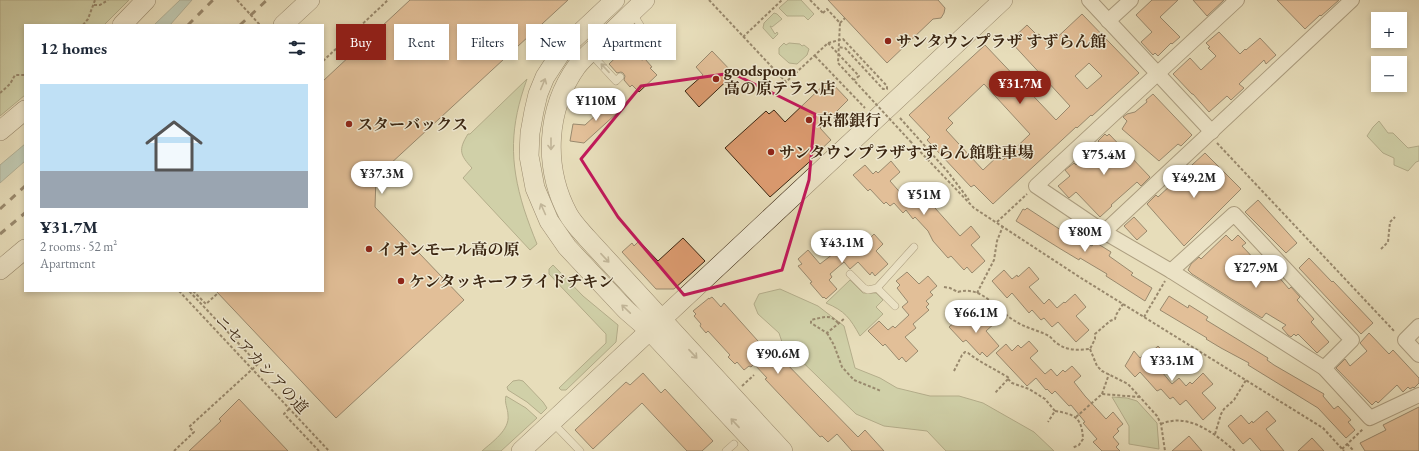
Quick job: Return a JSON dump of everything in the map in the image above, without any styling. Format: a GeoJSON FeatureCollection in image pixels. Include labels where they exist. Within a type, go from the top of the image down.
{"type":"FeatureCollection","features":[{"type":"Feature","properties":{"kind":"street"},"geometry":{"type":"LineString","coordinates":[[123,24],[146,0]]}},
{"type":"Feature","properties":{"kind":"street"},"geometry":{"type":"LineString","coordinates":[[284,24],[310,0]]}},
{"type":"Feature","properties":{"kind":"street"},"geometry":{"type":"LineString","coordinates":[[615,0],[564,48],[545,77],[538,94],[531,122],[529,156],[535,188],[544,212],[555,231],[567,247],[620,303],[655,325],[783,451]]}},
{"type":"Feature","properties":{"kind":"street"},"geometry":{"type":"LineString","coordinates":[[521,451],[1003,0]]}},
{"type":"Feature","properties":{"kind":"street"},"geometry":{"type":"LineString","coordinates":[[1089,0],[1212,132]]}},
{"type":"Feature","properties":{"kind":"street"},"geometry":{"type":"LineString","coordinates":[[1108,21],[1131,0]]}},
{"type":"Feature","properties":{"kind":"street"},"geometry":{"type":"LineString","coordinates":[[1237,0],[1036,186],[1104,232],[1171,272],[1324,368],[1370,418],[1419,394]]}},
{"type":"Feature","properties":{"kind":"street"},"geometry":{"type":"LineString","coordinates":[[1104,232],[1352,0]]}},
{"type":"Feature","properties":{"kind":"street"},"geometry":{"type":"LineString","coordinates":[[620,24],[639,6]]}},
{"type":"Feature","properties":{"kind":"street"},"geometry":{"type":"LineString","coordinates":[[588,54],[577,66],[563,89],[555,112],[551,140],[552,160],[557,184],[564,204],[576,226],[655,325],[762,451]]}},
{"type":"Feature","properties":{"kind":"street"},"geometry":{"type":"LineString","coordinates":[[0,131],[24,111]]}},
{"type":"Feature","properties":{"kind":"street"},"geometry":{"type":"LineString","coordinates":[[1171,272],[1234,214],[1352,340],[1324,368]]}},
{"type":"Feature","properties":{"kind":"street"},"geometry":{"type":"LineString","coordinates":[[0,270],[24,249]]}},
{"type":"Feature","properties":{"kind":"street"},"geometry":{"type":"LineString","coordinates":[[1419,326],[1405,340],[1419,355]]}},
{"type":"Feature","properties":{"kind":"lane"},"geometry":{"type":"LineString","coordinates":[[639,6],[645,24]]}},
{"type":"Feature","properties":{"kind":"lane"},"geometry":{"type":"LineString","coordinates":[[597,60],[616,81],[620,77]]}},
{"type":"Feature","properties":{"kind":"lane"},"geometry":{"type":"LineString","coordinates":[[850,274],[864,288],[868,290],[877,288],[914,247]]}},
{"type":"Feature","properties":{"kind":"lane"},"geometry":{"type":"LineString","coordinates":[[877,288],[895,306]]}},
{"type":"Feature","properties":{"kind":"lane"},"geometry":{"type":"LineString","coordinates":[[552,422],[580,451]]}},
{"type":"Feature","properties":{"kind":"lane"},"geometry":{"type":"LineString","coordinates":[[726,451],[734,444]]}},
{"type":"Feature","properties":{"kind":"path"},"geometry":{"type":"LineString","coordinates":[[85,24],[96,0]]}},
{"type":"Feature","properties":{"kind":"path"},"geometry":{"type":"LineString","coordinates":[[94,5],[100,5],[108,0]]}},
{"type":"Feature","properties":{"kind":"path"},"geometry":{"type":"LineString","coordinates":[[237,0],[259,24]]}},
{"type":"Feature","properties":{"kind":"path"},"geometry":{"type":"LineString","coordinates":[[324,60],[388,0]]}},
{"type":"Feature","properties":{"kind":"path"},"geometry":{"type":"LineString","coordinates":[[709,0],[786,82],[828,44],[843,39],[887,86],[886,89],[883,89],[845,48],[838,47]]}},
{"type":"Feature","properties":{"kind":"path"},"geometry":{"type":"LineString","coordinates":[[744,37],[782,0]]}},
{"type":"Feature","properties":{"kind":"path"},"geometry":{"type":"LineString","coordinates":[[810,0],[823,13],[827,9],[840,23]]}},
{"type":"Feature","properties":{"kind":"path"},"geometry":{"type":"LineString","coordinates":[[845,18],[840,23],[838,63],[974,208],[1081,278],[1323,428],[1343,450],[1347,444],[1368,424],[1370,418]]}},
{"type":"Feature","properties":{"kind":"path"},"geometry":{"type":"LineString","coordinates":[[828,44],[859,76],[854,80]]}},
{"type":"Feature","properties":{"kind":"path"},"geometry":{"type":"LineString","coordinates":[[815,56],[866,110]]}},
{"type":"Feature","properties":{"kind":"path"},"geometry":{"type":"LineString","coordinates":[[0,93],[10,84],[14,75],[24,75]]}},
{"type":"Feature","properties":{"kind":"path"},"geometry":{"type":"LineString","coordinates":[[896,114],[948,172],[974,208]]}},
{"type":"Feature","properties":{"kind":"path"},"geometry":{"type":"LineString","coordinates":[[1212,132],[1213,138],[1398,336],[1405,340]]}},
{"type":"Feature","properties":{"kind":"path"},"geometry":{"type":"LineString","coordinates":[[996,222],[1036,186]]}},
{"type":"Feature","properties":{"kind":"path"},"geometry":{"type":"LineString","coordinates":[[1382,249],[1388,242],[1390,222],[1395,217]]}},
{"type":"Feature","properties":{"kind":"path"},"geometry":{"type":"LineString","coordinates":[[977,293],[994,260],[997,241],[1003,226]]}},
{"type":"Feature","properties":{"kind":"path"},"geometry":{"type":"LineString","coordinates":[[1144,317],[1171,272]]}},
{"type":"Feature","properties":{"kind":"path"},"geometry":{"type":"LineString","coordinates":[[944,287],[958,292],[965,290],[977,293],[990,300],[1015,321],[1049,336],[1057,344],[1066,348],[1077,351],[1090,349]]}},
{"type":"Feature","properties":{"kind":"path","name":"ニセアカシアの道"},"geometry":{"type":"LineString","coordinates":[[180,292],[329,451]]}},
{"type":"Feature","properties":{"kind":"path"},"geometry":{"type":"LineString","coordinates":[[174,451],[194,432],[190,427],[258,364],[190,292]]}},
{"type":"Feature","properties":{"kind":"path"},"geometry":{"type":"LineString","coordinates":[[194,292],[206,304],[218,293]]}},
{"type":"Feature","properties":{"kind":"path"},"geometry":{"type":"LineString","coordinates":[[1123,304],[1115,319],[1110,321],[1095,334],[1095,339],[1090,349],[1097,366],[1128,384],[1157,416],[1161,424],[1164,451]]}},
{"type":"Feature","properties":{"kind":"path"},"geometry":{"type":"LineString","coordinates":[[838,323],[835,318],[830,316],[811,320],[811,323],[826,333],[834,345],[842,367],[854,380],[881,391]]}},
{"type":"Feature","properties":{"kind":"path"},"geometry":{"type":"LineString","coordinates":[[826,333],[845,318]]}},
{"type":"Feature","properties":{"kind":"path"},"geometry":{"type":"LineString","coordinates":[[954,371],[962,355],[966,352],[987,367],[996,370],[1009,378],[1008,379],[1012,383],[1029,389],[1045,399],[1055,410],[1067,412],[1076,417],[1083,439],[1079,445],[1072,448]]}},
{"type":"Feature","properties":{"kind":"path"},"geometry":{"type":"LineString","coordinates":[[1076,417],[1102,394],[1109,374]]}},
{"type":"Feature","properties":{"kind":"path"},"geometry":{"type":"LineString","coordinates":[[745,384],[754,375]]}},
{"type":"Feature","properties":{"kind":"path"},"geometry":{"type":"LineString","coordinates":[[995,392],[1008,379]]}},
{"type":"Feature","properties":{"kind":"path"},"geometry":{"type":"LineString","coordinates":[[1215,434],[1221,414],[1224,409],[1234,400],[1246,380]]}},
{"type":"Feature","properties":{"kind":"path"},"geometry":{"type":"LineString","coordinates":[[1102,394],[1140,397]]}},
{"type":"Feature","properties":{"kind":"path"},"geometry":{"type":"LineString","coordinates":[[289,409],[284,414],[319,451]]}},
{"type":"Feature","properties":{"kind":"path"},"geometry":{"type":"LineString","coordinates":[[1048,422],[1055,410]]}},
{"type":"Feature","properties":{"kind":"path"},"geometry":{"type":"LineString","coordinates":[[1161,424],[1168,421],[1182,420],[1192,423],[1215,434],[1235,451]]}},
{"type":"Feature","properties":{"kind":"path"},"geometry":{"type":"LineString","coordinates":[[1347,444],[1354,451]]}},
{"type":"Feature","properties":{"kind":"highlighted area"},"geometry":{"type":"Polygon","coordinates":[[[732,73],[815,114],[809,180],[782,270],[684,295],[618,217],[581,159],[641,86],[732,73]]]}},
{"type":"Feature","properties":{"kind":"green space"},"geometry":{"type":"Polygon","coordinates":[[[0,0],[129,0],[105,24],[24,24],[24,96],[0,116],[0,0]]]}},
{"type":"Feature","properties":{"kind":"green space"},"geometry":{"type":"Polygon","coordinates":[[[788,0],[801,0],[814,14],[808,20],[804,16],[787,16],[779,8],[788,0]]]}},
{"type":"Feature","properties":{"kind":"green space"},"geometry":{"type":"Polygon","coordinates":[[[774,13],[782,19],[772,27],[770,26],[775,34],[777,32],[778,34],[773,39],[763,28],[764,23],[774,13]]]}},
{"type":"Feature","properties":{"kind":"green space"},"geometry":{"type":"Polygon","coordinates":[[[784,43],[786,45],[789,43],[800,44],[802,46],[804,45],[809,49],[807,55],[797,64],[789,63],[779,54],[779,48],[784,43]]]}},
{"type":"Feature","properties":{"kind":"green space"},"geometry":{"type":"Polygon","coordinates":[[[527,79],[517,112],[514,159],[519,192],[537,244],[530,250],[463,178],[472,168],[463,156],[462,152],[463,144],[468,134],[470,134],[527,79]]]}},
{"type":"Feature","properties":{"kind":"green space"},"geometry":{"type":"Polygon","coordinates":[[[1379,121],[1388,133],[1393,133],[1408,148],[1419,146],[1419,161],[1416,162],[1408,171],[1394,165],[1394,158],[1383,153],[1367,136],[1379,121]]]}},
{"type":"Feature","properties":{"kind":"green space"},"geometry":{"type":"Polygon","coordinates":[[[553,265],[583,296],[618,325],[616,342],[566,390],[561,390],[559,388],[606,343],[606,334],[549,274],[549,269],[553,265]]]}},
{"type":"Feature","properties":{"kind":"green space"},"geometry":{"type":"Polygon","coordinates":[[[850,280],[863,293],[876,293],[883,300],[876,307],[883,314],[860,336],[853,324],[842,312],[826,303],[850,280]]]}},
{"type":"Feature","properties":{"kind":"green space"},"geometry":{"type":"Polygon","coordinates":[[[780,289],[818,306],[844,326],[855,368],[880,378],[897,388],[930,396],[959,396],[983,403],[1034,432],[1054,451],[946,451],[927,431],[884,426],[856,414],[782,342],[779,333],[758,314],[754,304],[759,294],[780,289]]]}},
{"type":"Feature","properties":{"kind":"green space"},"geometry":{"type":"Polygon","coordinates":[[[513,381],[523,381],[547,408],[541,414],[527,402],[508,390],[507,387],[513,381]]]}},
{"type":"Feature","properties":{"kind":"green space"},"geometry":{"type":"Polygon","coordinates":[[[506,396],[526,408],[537,418],[501,451],[482,451],[500,435],[506,426],[508,415],[505,401],[506,396]]]}},
{"type":"Feature","properties":{"kind":"green space"},"geometry":{"type":"Polygon","coordinates":[[[1112,397],[1127,398],[1137,401],[1157,423],[1159,449],[1129,444],[1129,426],[1112,397]]]}},
{"type":"Feature","properties":{"kind":"water"},"geometry":{"type":"Polygon","coordinates":[[[180,0],[192,0],[171,24],[155,24],[180,0]]]}},
{"type":"Feature","properties":{"kind":"water"},"geometry":{"type":"Polygon","coordinates":[[[24,145],[24,162],[0,183],[0,165],[24,145]]]}},
{"type":"Feature","properties":{"kind":"building","name":"イオンモール高の原"},"geometry":{"type":"Polygon","coordinates":[[[410,0],[568,0],[542,24],[526,24],[526,39],[518,46],[518,24],[457,24],[457,60],[503,60],[376,177],[375,207],[464,300],[336,418],[217,292],[324,292],[324,80],[346,60],[386,60],[386,24],[384,24],[410,0]]]}},
{"type":"Feature","properties":{"kind":"building","name":"サンタウンプラザ すずらん館"},"geometry":{"type":"Polygon","coordinates":[[[828,0],[938,0],[945,8],[941,18],[933,19],[887,63],[828,0]]]}},
{"type":"Feature","properties":{"kind":"building"},"geometry":{"type":"Polygon","coordinates":[[[1152,0],[1178,0],[1160,17],[1180,37],[1172,44],[1171,43],[1158,56],[1155,53],[1153,55],[1141,42],[1152,32],[1136,15],[1152,0]]]}},
{"type":"Feature","properties":{"kind":"building"},"geometry":{"type":"Polygon","coordinates":[[[1193,0],[1224,0],[1207,16],[1193,0]]]}},
{"type":"Feature","properties":{"kind":"building"},"geometry":{"type":"Polygon","coordinates":[[[1277,0],[1339,0],[1305,29],[1277,0]]]}},
{"type":"Feature","properties":{"kind":"building"},"geometry":{"type":"Polygon","coordinates":[[[1082,14],[1139,73],[1092,116],[1091,115],[1077,128],[1076,127],[993,204],[974,185],[971,187],[927,140],[930,137],[909,115],[985,45],[1056,120],[1070,106],[1010,41],[1027,25],[1037,35],[1039,34],[1049,45],[1082,14]],[[1089,63],[1075,76],[1087,89],[1102,76],[1089,63]],[[984,84],[948,118],[953,123],[946,130],[983,170],[999,155],[1003,160],[1030,134],[984,84]]]}},
{"type":"Feature","properties":{"kind":"building"},"geometry":{"type":"Polygon","coordinates":[[[1219,32],[1240,54],[1260,38],[1276,55],[1266,64],[1264,60],[1239,84],[1244,88],[1231,100],[1227,96],[1209,112],[1173,74],[1190,58],[1201,70],[1216,56],[1208,48],[1210,47],[1206,43],[1219,32]]]}},
{"type":"Feature","properties":{"kind":"building","name":"goodspoon 高の原テラス店"},"geometry":{"type":"Polygon","coordinates":[[[712,51],[734,74],[699,107],[685,91],[703,75],[696,67],[712,51]]]}},
{"type":"Feature","properties":{"kind":"building"},"geometry":{"type":"Polygon","coordinates":[[[613,60],[646,60],[652,67],[650,68],[657,75],[639,92],[632,85],[630,87],[624,80],[625,76],[623,73],[617,73],[609,64],[613,60]]]}},
{"type":"Feature","properties":{"kind":"building","name":"サンタウンプラザすずらん館駐車場"},"geometry":{"type":"Polygon","coordinates":[[[829,80],[848,100],[820,128],[831,140],[815,155],[816,156],[770,197],[725,148],[766,111],[769,114],[774,110],[785,122],[829,80]]]}},
{"type":"Feature","properties":{"kind":"building"},"geometry":{"type":"Polygon","coordinates":[[[1153,94],[1192,135],[1181,146],[1178,144],[1159,161],[1122,129],[1127,121],[1123,117],[1127,114],[1135,112],[1147,102],[1146,100],[1153,94]]]}},
{"type":"Feature","properties":{"kind":"building"},"geometry":{"type":"Polygon","coordinates":[[[614,96],[624,106],[584,143],[570,141],[573,124],[585,125],[608,104],[607,103],[614,96]]]}},
{"type":"Feature","properties":{"kind":"building"},"geometry":{"type":"Polygon","coordinates":[[[1105,134],[1107,136],[1109,134],[1150,177],[1141,186],[1137,182],[1100,217],[1076,192],[1069,198],[1058,186],[1070,176],[1065,170],[1074,163],[1076,165],[1086,156],[1089,160],[1104,147],[1098,141],[1105,134]]]}},
{"type":"Feature","properties":{"kind":"building"},"geometry":{"type":"Polygon","coordinates":[[[1205,153],[1241,189],[1184,246],[1147,204],[1156,195],[1158,197],[1171,185],[1169,183],[1178,174],[1180,176],[1205,153]]]}},
{"type":"Feature","properties":{"kind":"building"},"geometry":{"type":"Polygon","coordinates":[[[891,161],[900,172],[890,181],[904,197],[910,192],[919,201],[922,199],[923,200],[936,189],[945,199],[935,208],[960,236],[971,226],[980,237],[971,245],[985,261],[972,273],[967,267],[964,270],[951,256],[948,258],[933,241],[928,231],[915,217],[913,219],[906,210],[903,213],[894,203],[890,206],[886,202],[884,204],[870,189],[868,191],[853,175],[865,165],[873,174],[876,171],[878,173],[891,161]]]}},
{"type":"Feature","properties":{"kind":"building"},"geometry":{"type":"Polygon","coordinates":[[[1258,200],[1297,243],[1286,253],[1245,212],[1258,200]]]}},
{"type":"Feature","properties":{"kind":"building"},"geometry":{"type":"Polygon","coordinates":[[[1027,208],[1067,234],[1068,232],[1092,246],[1095,242],[1111,252],[1109,256],[1133,273],[1131,275],[1152,288],[1145,301],[1106,276],[1107,274],[1080,258],[1079,260],[1016,221],[1023,209],[1025,210],[1027,208]]]}},
{"type":"Feature","properties":{"kind":"building"},"geometry":{"type":"Polygon","coordinates":[[[1134,217],[1147,231],[1137,240],[1124,226],[1134,217]]]}},
{"type":"Feature","properties":{"kind":"building"},"geometry":{"type":"Polygon","coordinates":[[[874,234],[883,244],[876,251],[888,264],[875,276],[872,272],[870,275],[858,262],[850,269],[844,262],[830,274],[832,277],[829,280],[837,289],[826,299],[824,297],[823,298],[810,283],[812,282],[798,266],[802,264],[798,259],[808,250],[820,264],[833,254],[835,256],[850,243],[852,245],[856,241],[860,245],[865,241],[866,242],[874,234]]]}},
{"type":"Feature","properties":{"kind":"building"},"geometry":{"type":"Polygon","coordinates":[[[1226,235],[1232,241],[1238,235],[1246,243],[1242,246],[1259,264],[1263,261],[1289,289],[1291,287],[1300,297],[1297,300],[1314,319],[1311,322],[1329,342],[1317,353],[1298,334],[1296,336],[1294,334],[1291,337],[1288,335],[1282,328],[1286,325],[1266,313],[1262,318],[1188,270],[1191,264],[1199,257],[1201,259],[1226,235]]]}},
{"type":"Feature","properties":{"kind":"building"},"geometry":{"type":"Polygon","coordinates":[[[683,238],[705,261],[674,289],[656,289],[622,252],[632,243],[634,246],[639,241],[658,261],[683,238]]]}},
{"type":"Feature","properties":{"kind":"building"},"geometry":{"type":"Polygon","coordinates":[[[1309,258],[1373,323],[1361,334],[1299,268],[1309,258]]]}},
{"type":"Feature","properties":{"kind":"building"},"geometry":{"type":"Polygon","coordinates":[[[1029,267],[1039,279],[1029,287],[1044,304],[1049,299],[1057,308],[1075,294],[1086,307],[1076,316],[1089,330],[1076,342],[1058,322],[1052,327],[1044,318],[1041,320],[1032,310],[1029,313],[1012,293],[1007,298],[992,281],[1004,270],[1012,279],[1017,275],[1018,277],[1029,267]]]}},
{"type":"Feature","properties":{"kind":"building"},"geometry":{"type":"Polygon","coordinates":[[[907,272],[919,284],[928,276],[937,286],[930,292],[933,295],[926,301],[929,304],[926,307],[929,310],[913,324],[916,328],[905,337],[918,351],[906,362],[902,357],[899,360],[885,344],[883,346],[868,331],[879,321],[888,330],[893,326],[895,328],[909,315],[902,307],[908,302],[897,288],[900,285],[896,281],[907,272]]]}},
{"type":"Feature","properties":{"kind":"building"},"geometry":{"type":"Polygon","coordinates":[[[1169,296],[1188,308],[1189,305],[1208,317],[1206,320],[1268,358],[1267,360],[1274,365],[1324,394],[1323,396],[1334,409],[1338,406],[1351,420],[1348,422],[1355,430],[1346,438],[1318,408],[1248,365],[1249,363],[1221,348],[1160,310],[1169,296]]]}},
{"type":"Feature","properties":{"kind":"building"},"geometry":{"type":"Polygon","coordinates":[[[712,297],[721,307],[724,303],[774,359],[778,355],[858,437],[865,430],[884,451],[852,451],[837,434],[828,442],[822,436],[820,437],[782,397],[765,379],[767,378],[754,364],[744,370],[737,362],[735,364],[728,357],[730,355],[708,331],[706,333],[694,316],[696,314],[693,311],[712,297]]]}},
{"type":"Feature","properties":{"kind":"building"},"geometry":{"type":"Polygon","coordinates":[[[986,313],[995,323],[986,331],[999,346],[987,357],[982,352],[980,355],[966,340],[963,342],[949,327],[962,316],[970,324],[974,320],[976,322],[986,313]]]}},
{"type":"Feature","properties":{"kind":"building"},"geometry":{"type":"Polygon","coordinates":[[[1369,333],[1389,354],[1393,350],[1419,378],[1419,383],[1414,388],[1413,387],[1410,389],[1408,387],[1403,392],[1397,385],[1378,403],[1376,401],[1372,405],[1336,368],[1345,359],[1350,366],[1367,351],[1360,343],[1369,333]]]}},
{"type":"Feature","properties":{"kind":"building"},"geometry":{"type":"Polygon","coordinates":[[[1029,341],[1038,351],[1030,358],[1045,374],[1051,369],[1057,376],[1063,370],[1065,372],[1072,366],[1081,376],[1074,382],[1085,396],[1106,419],[1113,412],[1123,424],[1117,429],[1119,431],[1113,437],[1119,444],[1116,447],[1120,451],[1102,451],[1093,442],[1097,439],[1083,423],[1085,422],[1071,405],[1069,406],[1055,391],[1052,394],[1047,389],[1046,390],[1036,378],[1027,386],[996,353],[1006,344],[1012,351],[1018,345],[1021,348],[1029,341]]]}},
{"type":"Feature","properties":{"kind":"building"},"geometry":{"type":"Polygon","coordinates":[[[1158,346],[1168,357],[1157,366],[1172,384],[1179,378],[1186,386],[1190,382],[1192,384],[1203,373],[1213,384],[1202,393],[1216,408],[1203,420],[1186,400],[1180,405],[1173,397],[1170,399],[1161,389],[1157,391],[1140,372],[1135,377],[1125,366],[1134,351],[1140,358],[1145,354],[1147,356],[1158,346]]]}},
{"type":"Feature","properties":{"kind":"building"},"geometry":{"type":"Polygon","coordinates":[[[643,373],[661,393],[665,389],[713,441],[702,451],[687,451],[642,403],[593,449],[575,430],[626,382],[630,385],[643,373]]]}},
{"type":"Feature","properties":{"kind":"building"},"geometry":{"type":"Polygon","coordinates":[[[239,399],[288,451],[189,451],[221,421],[219,419],[239,399]]]}},
{"type":"Feature","properties":{"kind":"building"},"geometry":{"type":"Polygon","coordinates":[[[1419,407],[1419,451],[1365,451],[1360,443],[1386,430],[1383,425],[1419,407]]]}},
{"type":"Feature","properties":{"kind":"building"},"geometry":{"type":"Polygon","coordinates":[[[1267,411],[1276,421],[1266,429],[1284,451],[1261,451],[1250,438],[1243,444],[1228,426],[1241,415],[1249,424],[1252,421],[1253,423],[1267,411]]]}},
{"type":"Feature","properties":{"kind":"building"},"geometry":{"type":"Polygon","coordinates":[[[1189,436],[1202,451],[1172,451],[1189,436]]]}},
{"type":"Feature","properties":{"kind":"building"},"geometry":{"type":"Polygon","coordinates":[[[1312,438],[1324,451],[1298,451],[1312,438]]]}},
{"type":"Feature","properties":{"kind":"railway"},"geometry":{"type":"LineString","coordinates":[[189,24],[213,0]]}},
{"type":"Feature","properties":{"kind":"railway"},"geometry":{"type":"LineString","coordinates":[[241,24],[267,0]]}},
{"type":"Feature","properties":{"kind":"railway"},"geometry":{"type":"LineString","coordinates":[[0,209],[24,187]]}},
{"type":"Feature","properties":{"kind":"railway"},"geometry":{"type":"LineString","coordinates":[[0,234],[24,214]]}},
{"type":"Feature","properties":{"kind":"place","name":"サンタウンプラザ すずらん館"},"geometry":{"type":"Point","coordinates":[888,41]}},
{"type":"Feature","properties":{"kind":"place","name":"goodspoon 高の原テラス店"},"geometry":{"type":"Point","coordinates":[716,79]}},
{"type":"Feature","properties":{"kind":"place","name":"京都銀行"},"geometry":{"type":"Point","coordinates":[809,120]}},
{"type":"Feature","properties":{"kind":"place","name":"スターバックス"},"geometry":{"type":"Point","coordinates":[349,124]}},
{"type":"Feature","properties":{"kind":"place","name":"サンタウンプラザすずらん館駐車場"},"geometry":{"type":"Point","coordinates":[771,152]}},
{"type":"Feature","properties":{"kind":"place","name":"イオンモール高の原"},"geometry":{"type":"Point","coordinates":[369,249]}},
{"type":"Feature","properties":{"kind":"place","name":"ケンタッキーフライドチキン"},"geometry":{"type":"Point","coordinates":[401,281]}}]}
